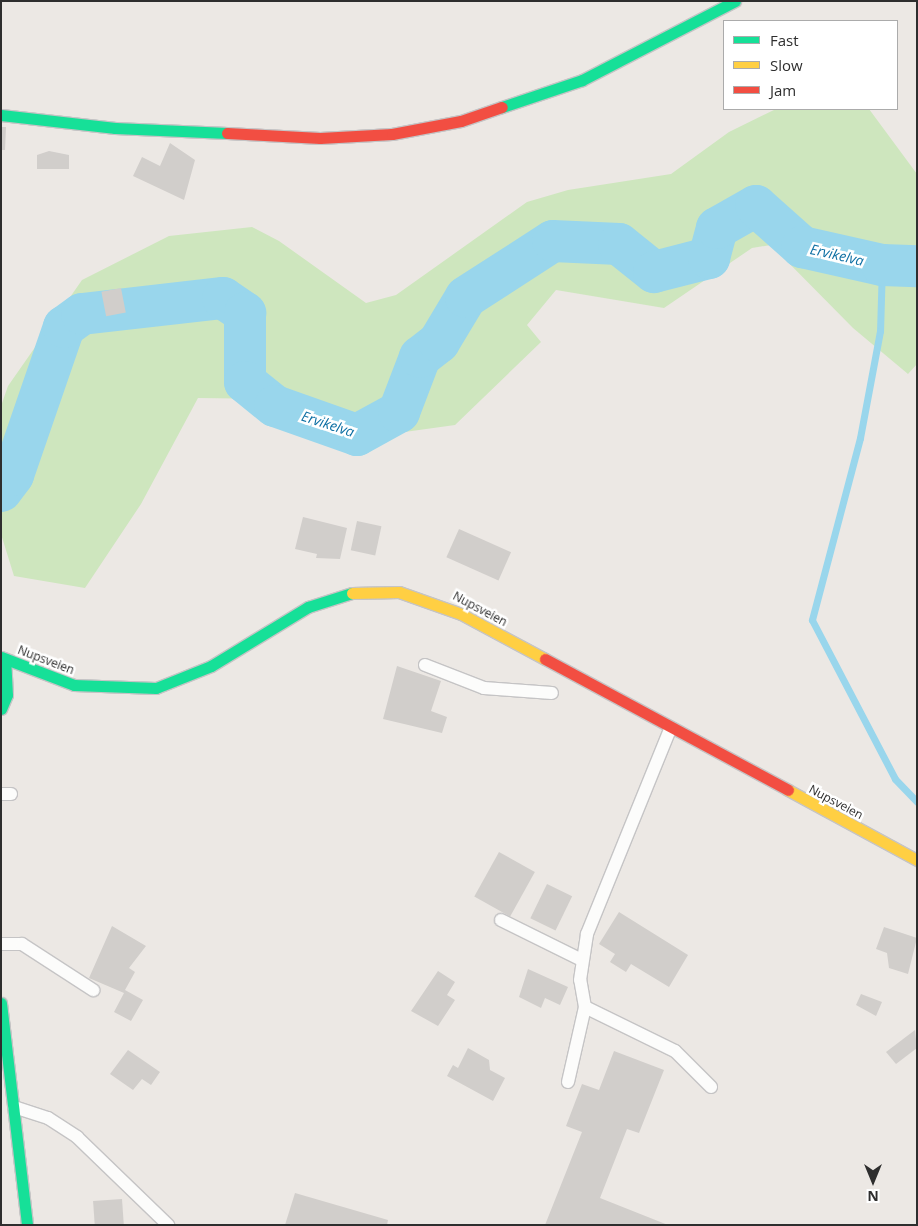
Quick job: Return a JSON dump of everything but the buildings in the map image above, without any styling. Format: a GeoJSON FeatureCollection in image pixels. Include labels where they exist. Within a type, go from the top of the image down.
{"type":"FeatureCollection","features":[{"type":"Feature","properties":{"kind":"main road"},"geometry":{"type":"LineString","coordinates":[[1,115],[115,128],[320,138],[392,134],[462,121],[582,80],[735,1]]}},
{"type":"Feature","properties":{"kind":"main road","name":"Nupsveien"},"geometry":{"type":"LineString","coordinates":[[3,659],[74,685],[156,688],[211,666],[308,607],[352,593],[388,591],[412,595],[461,614],[670,730],[917,860]]}},
{"type":"Feature","properties":{"kind":"main road"},"geometry":{"type":"LineString","coordinates":[[1,709],[7,695],[3,659]]}},
{"type":"Feature","properties":{"kind":"main road"},"geometry":{"type":"LineString","coordinates":[[1,1003],[27,1225]]}},
{"type":"Feature","properties":{"kind":"lane"},"geometry":{"type":"LineString","coordinates":[[426,665],[484,688],[552,693]]}},
{"type":"Feature","properties":{"kind":"lane"},"geometry":{"type":"LineString","coordinates":[[568,1082],[585,1007],[580,992],[582,960],[601,894],[670,730]]}},
{"type":"Feature","properties":{"kind":"lane"},"geometry":{"type":"LineString","coordinates":[[501,920],[582,960]]}},
{"type":"Feature","properties":{"kind":"lane"},"geometry":{"type":"LineString","coordinates":[[1,944],[22,944],[93,990]]}},
{"type":"Feature","properties":{"kind":"lane"},"geometry":{"type":"LineString","coordinates":[[585,1007],[675,1051],[711,1087]]}},
{"type":"Feature","properties":{"kind":"lane"},"geometry":{"type":"LineString","coordinates":[[14,1107],[48,1118],[76,1137],[168,1225]]}},
{"type":"Feature","properties":{"kind":"green space"},"geometry":{"type":"Polygon","coordinates":[[[774,110],[870,110],[917,174],[917,364],[908,374],[853,328],[771,245],[752,248],[664,308],[556,290],[527,325],[541,342],[455,425],[383,435],[277,399],[198,398],[141,504],[85,588],[14,576],[1,534],[1,406],[8,386],[82,280],[169,236],[252,227],[279,241],[366,303],[396,295],[527,202],[568,190],[671,174],[729,132],[774,110]]]}},
{"type":"Feature","properties":{"kind":"waterway","name":"Ervikelva"},"geometry":{"type":"LineString","coordinates":[[1,491],[13,475],[64,327],[82,314],[223,298],[245,313],[245,382],[275,406],[357,435],[399,412],[420,357],[439,342],[466,297],[553,241],[619,244],[654,272],[709,258],[717,228],[756,206],[802,247],[882,265],[917,266]]}},
{"type":"Feature","properties":{"kind":"waterway"},"geometry":{"type":"LineString","coordinates":[[882,265],[880,331],[860,438],[812,620],[895,779],[917,802]]}},
{"type":"Feature","properties":{"kind":"traffic: fast"},"geometry":{"type":"LineString","coordinates":[[502,107],[582,80],[735,1]]}},
{"type":"Feature","properties":{"kind":"traffic: fast"},"geometry":{"type":"LineString","coordinates":[[1,115],[115,128],[227,133]]}},
{"type":"Feature","properties":{"kind":"traffic: fast"},"geometry":{"type":"LineString","coordinates":[[1,657],[74,685],[156,688],[211,666],[308,607],[352,593]]}},
{"type":"Feature","properties":{"kind":"traffic: fast"},"geometry":{"type":"LineString","coordinates":[[1,709],[7,695],[5,659]]}},
{"type":"Feature","properties":{"kind":"traffic: fast"},"geometry":{"type":"LineString","coordinates":[[1,1003],[27,1225]]}},
{"type":"Feature","properties":{"kind":"traffic: slow"},"geometry":{"type":"LineString","coordinates":[[352,593],[399,592],[461,614],[545,659]]}},
{"type":"Feature","properties":{"kind":"traffic: slow"},"geometry":{"type":"LineString","coordinates":[[788,790],[917,860]]}},
{"type":"Feature","properties":{"kind":"traffic: jam"},"geometry":{"type":"LineString","coordinates":[[227,133],[320,138],[392,134],[461,121],[502,107]]}},
{"type":"Feature","properties":{"kind":"traffic: jam"},"geometry":{"type":"LineString","coordinates":[[545,659],[788,790]]}}]}
